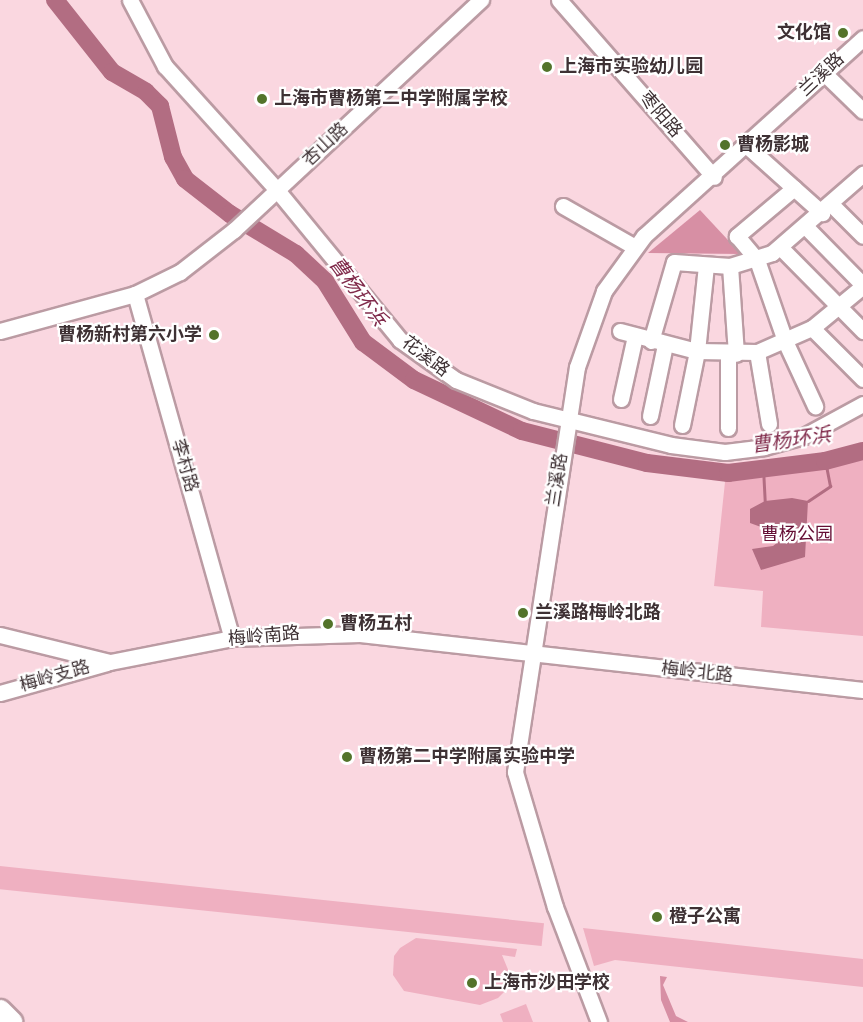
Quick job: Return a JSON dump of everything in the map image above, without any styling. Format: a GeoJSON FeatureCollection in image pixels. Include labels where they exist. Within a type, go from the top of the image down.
{"type":"FeatureCollection","features":[{"type":"Feature","properties":{"kind":"highway"},"geometry":{"type":"LineString","coordinates":[[0,1011],[10,1022]]}},
{"type":"Feature","properties":{"kind":"street","name":"花溪路"},"geometry":{"type":"LineString","coordinates":[[130,0],[165,66],[277,190],[400,340],[456,380],[567,426],[671,445],[726,452],[747,451],[804,436],[863,404]]}},
{"type":"Feature","properties":{"kind":"street","name":"杏山路"},"geometry":{"type":"LineString","coordinates":[[135,294],[180,272],[234,230],[481,0]]}},
{"type":"Feature","properties":{"kind":"street","name":"枣阳路"},"geometry":{"type":"LineString","coordinates":[[559,0],[714,177]]}},
{"type":"Feature","properties":{"kind":"street","name":"兰溪路"},"geometry":{"type":"LineString","coordinates":[[599,1022],[555,907],[515,772],[567,426],[590,321],[604,291],[635,248],[863,38]]}},
{"type":"Feature","properties":{"kind":"street"},"geometry":{"type":"LineString","coordinates":[[824,73],[863,111]]}},
{"type":"Feature","properties":{"kind":"street"},"geometry":{"type":"LineString","coordinates":[[747,146],[794,188],[826,208],[863,236]]}},
{"type":"Feature","properties":{"kind":"street"},"geometry":{"type":"LineString","coordinates":[[650,416],[658,343],[675,262],[730,266],[758,260],[781,248],[826,208],[860,182]]}},
{"type":"Feature","properties":{"kind":"street"},"geometry":{"type":"LineString","coordinates":[[794,188],[737,236],[758,260],[786,341],[815,406]]}},
{"type":"Feature","properties":{"kind":"street"},"geometry":{"type":"LineString","coordinates":[[563,206],[635,248]]}},
{"type":"Feature","properties":{"kind":"street"},"geometry":{"type":"LineString","coordinates":[[620,332],[697,351],[732,354],[757,352],[812,328],[863,286],[806,227]]}},
{"type":"Feature","properties":{"kind":"street"},"geometry":{"type":"LineString","coordinates":[[781,248],[863,331]]}},
{"type":"Feature","properties":{"kind":"street"},"geometry":{"type":"LineString","coordinates":[[682,425],[697,351],[706,266]]}},
{"type":"Feature","properties":{"kind":"street"},"geometry":{"type":"LineString","coordinates":[[728,428],[732,354],[730,266]]}},
{"type":"Feature","properties":{"kind":"street"},"geometry":{"type":"LineString","coordinates":[[0,331],[135,294]]}},
{"type":"Feature","properties":{"kind":"street","name":"李村路"},"geometry":{"type":"LineString","coordinates":[[135,294],[232,638]]}},
{"type":"Feature","properties":{"kind":"street"},"geometry":{"type":"LineString","coordinates":[[812,328],[863,379]]}},
{"type":"Feature","properties":{"kind":"street"},"geometry":{"type":"LineString","coordinates":[[621,399],[635,336]]}},
{"type":"Feature","properties":{"kind":"street"},"geometry":{"type":"LineString","coordinates":[[757,352],[769,424]]}},
{"type":"Feature","properties":{"kind":"street","name":"梅岭南路"},"geometry":{"type":"LineString","coordinates":[[0,635],[110,662],[232,638],[350,633],[531,656]]}},
{"type":"Feature","properties":{"kind":"street","name":"梅岭北路"},"geometry":{"type":"LineString","coordinates":[[531,656],[863,690]]}},
{"type":"Feature","properties":{"kind":"street","name":"梅岭支路"},"geometry":{"type":"LineString","coordinates":[[0,693],[110,662]]}},
{"type":"Feature","properties":{"kind":"green space","name":"曹杨公园"},"geometry":{"type":"Polygon","coordinates":[[[863,456],[863,636],[761,627],[763,591],[714,586],[725,482],[863,456]]]}},
{"type":"Feature","properties":{"kind":"green space"},"geometry":{"type":"Polygon","coordinates":[[[0,866],[544,923],[542,946],[0,889],[0,866]]]}},
{"type":"Feature","properties":{"kind":"green space"},"geometry":{"type":"Polygon","coordinates":[[[583,928],[863,959],[863,987],[615,960],[594,966],[583,928]]]}},
{"type":"Feature","properties":{"kind":"green space"},"geometry":{"type":"Polygon","coordinates":[[[416,938],[517,949],[515,957],[502,955],[509,972],[505,991],[498,998],[480,1005],[404,991],[393,975],[394,956],[400,948],[416,938]]]}},
{"type":"Feature","properties":{"kind":"green space"},"geometry":{"type":"Polygon","coordinates":[[[526,1004],[533,1022],[503,1022],[500,1014],[526,1004]]]}},
{"type":"Feature","properties":{"kind":"shaded area"},"geometry":{"type":"Polygon","coordinates":[[[700,210],[741,254],[648,253],[700,210]]]}},
{"type":"Feature","properties":{"kind":"shaded area"},"geometry":{"type":"Polygon","coordinates":[[[792,498],[808,501],[805,557],[761,570],[752,549],[773,546],[782,539],[781,529],[773,523],[761,527],[750,523],[750,509],[765,501],[792,498]]]}},
{"type":"Feature","properties":{"kind":"shaded area"},"geometry":{"type":"Polygon","coordinates":[[[660,976],[667,977],[663,985],[676,1016],[688,1022],[670,1022],[661,1000],[660,976]]]}},
{"type":"Feature","properties":{"kind":"waterway","name":"曹杨环浜"},"geometry":{"type":"LineString","coordinates":[[55,0],[112,72],[146,92],[160,106],[173,157],[185,179],[230,214],[296,254],[325,281],[363,342],[414,380],[522,431],[647,463],[728,473],[825,461],[863,451]]}},
{"type":"Feature","properties":{"kind":"waterway"},"geometry":{"type":"LineString","coordinates":[[808,501],[830,486],[825,461]]}},
{"type":"Feature","properties":{"kind":"waterway"},"geometry":{"type":"LineString","coordinates":[[763,468],[765,501]]}},
{"type":"Feature","properties":{"kind":"place","name":"文化馆"},"geometry":{"type":"Point","coordinates":[843,33]}},
{"type":"Feature","properties":{"kind":"place","name":"上海市实验幼儿园"},"geometry":{"type":"Point","coordinates":[547,67]}},
{"type":"Feature","properties":{"kind":"place","name":"上海市曹杨第二中学附属学校"},"geometry":{"type":"Point","coordinates":[262,99]}},
{"type":"Feature","properties":{"kind":"place","name":"曹杨影城"},"geometry":{"type":"Point","coordinates":[725,145]}},
{"type":"Feature","properties":{"kind":"place","name":"曹杨新村第六小学"},"geometry":{"type":"Point","coordinates":[214,335]}},
{"type":"Feature","properties":{"kind":"place","name":"兰溪路梅岭北路"},"geometry":{"type":"Point","coordinates":[523,613]}},
{"type":"Feature","properties":{"kind":"place","name":"曹杨五村"},"geometry":{"type":"Point","coordinates":[328,624]}},
{"type":"Feature","properties":{"kind":"place","name":"曹杨第二中学附属实验中学"},"geometry":{"type":"Point","coordinates":[347,757]}},
{"type":"Feature","properties":{"kind":"place","name":"橙子公寓"},"geometry":{"type":"Point","coordinates":[657,917]}},
{"type":"Feature","properties":{"kind":"place","name":"上海市沙田学校"},"geometry":{"type":"Point","coordinates":[472,983]}}]}
